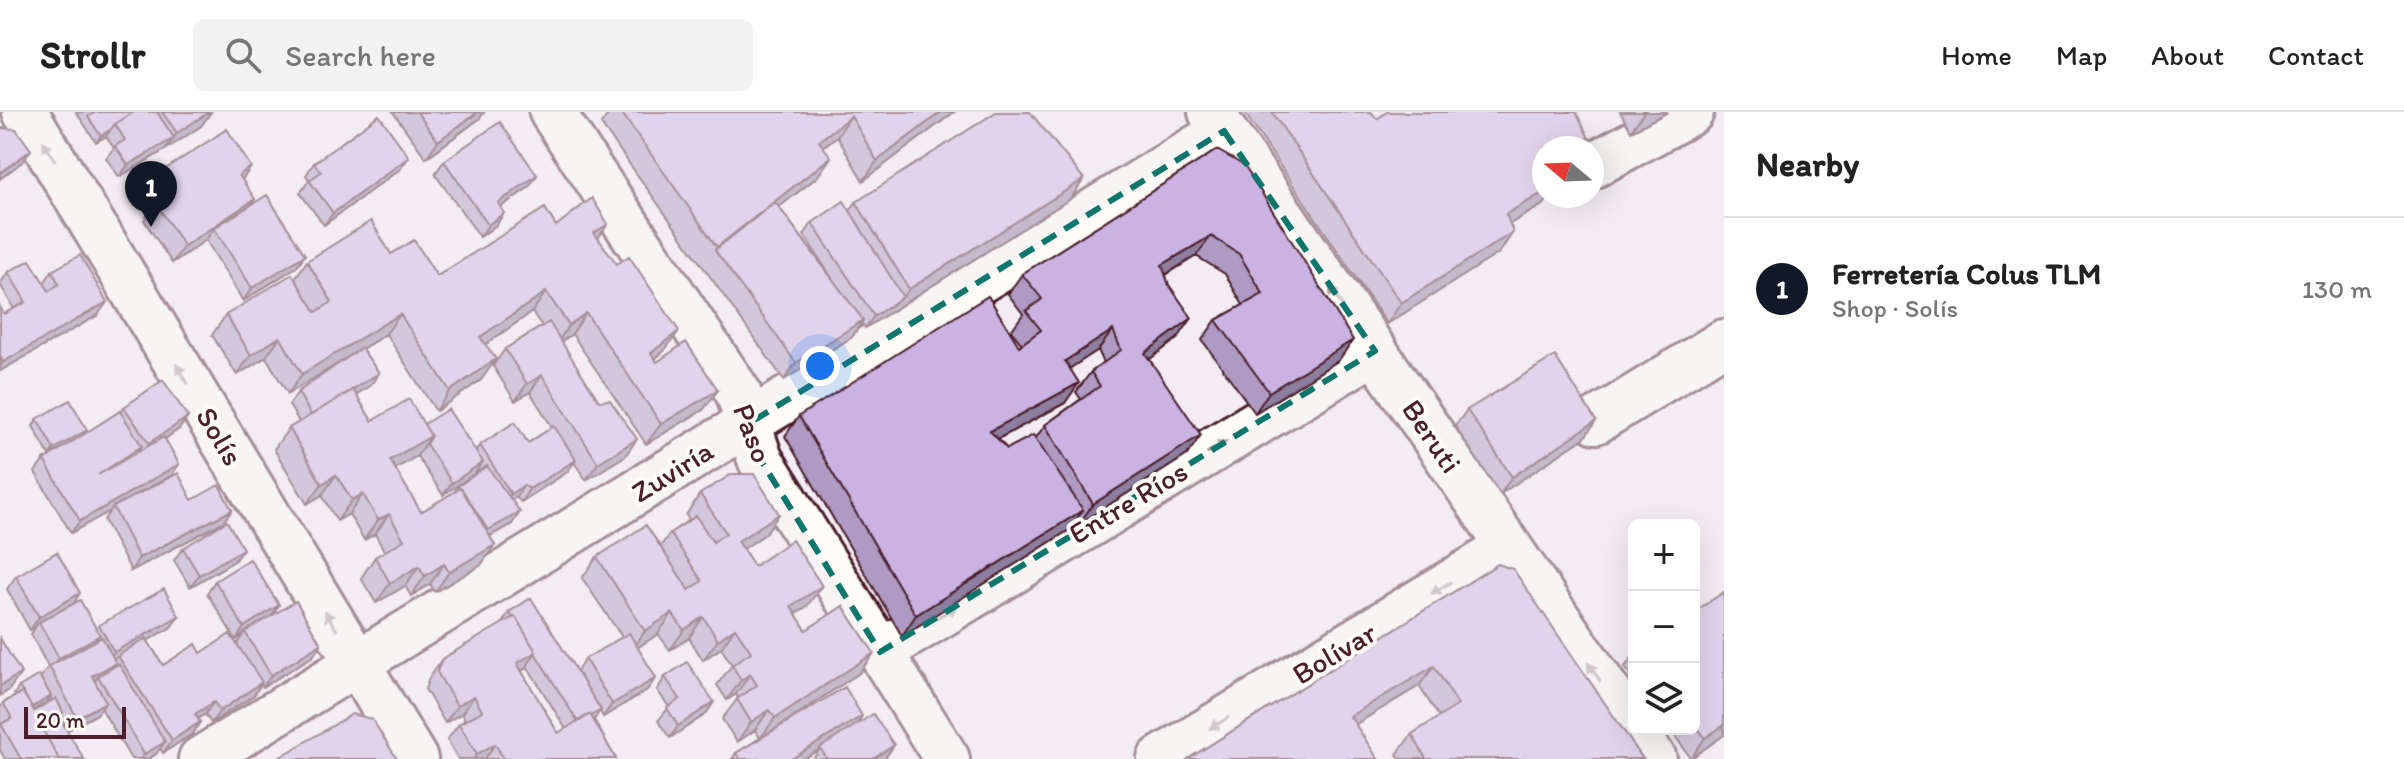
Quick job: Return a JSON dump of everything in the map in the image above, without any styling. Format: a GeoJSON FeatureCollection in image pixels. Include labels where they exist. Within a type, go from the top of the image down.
{"type":"FeatureCollection","features":[{"type":"Feature","properties":{"kind":"street","name":"Solís"},"geometry":{"type":"LineString","coordinates":[[25,112],[415,759]]}},
{"type":"Feature","properties":{"kind":"street","name":"Paso"},"geometry":{"type":"LineString","coordinates":[[552,112],[738,392],[760,459],[947,759]]}},
{"type":"Feature","properties":{"kind":"street"},"geometry":{"type":"LineString","coordinates":[[1604,159],[1691,112]]}},
{"type":"Feature","properties":{"kind":"street","name":"Zuviría"},"geometry":{"type":"LineString","coordinates":[[201,759],[748,424],[1217,122]]}},
{"type":"Feature","properties":{"kind":"street","name":"Beruti"},"geometry":{"type":"LineString","coordinates":[[1217,122],[1654,759]]}},
{"type":"Feature","properties":{"kind":"street"},"geometry":{"type":"LineString","coordinates":[[1596,421],[1724,342]]}},
{"type":"Feature","properties":{"kind":"street","name":"Entre Ríos"},"geometry":{"type":"LineString","coordinates":[[880,652],[1375,351]]}},
{"type":"Feature","properties":{"kind":"street","name":"Bolívar"},"geometry":{"type":"LineString","coordinates":[[1160,759],[1508,548]]}},
{"type":"Feature","properties":{"kind":"highlighted area"},"geometry":{"type":"Polygon","coordinates":[[[1224,131],[1375,351],[880,652],[760,459],[748,424],[1224,131]]]}},
{"type":"Feature","properties":{"kind":"building"},"geometry":{"type":"Polygon","coordinates":[[[96,112],[134,112],[101,136],[88,117],[96,112]]]}},
{"type":"Feature","properties":{"kind":"building"},"geometry":{"type":"Polygon","coordinates":[[[134,112],[157,112],[174,138],[128,165],[115,146],[125,140],[115,124],[134,112]]]}},
{"type":"Feature","properties":{"kind":"building"},"geometry":{"type":"Polygon","coordinates":[[[162,112],[209,112],[177,133],[162,112]]]}},
{"type":"Feature","properties":{"kind":"building"},"geometry":{"type":"Polygon","coordinates":[[[417,112],[478,112],[438,141],[417,112]]]}},
{"type":"Feature","properties":{"kind":"building"},"geometry":{"type":"Polygon","coordinates":[[[621,112],[941,112],[877,161],[851,116],[819,141],[831,157],[717,247],[621,112]]]}},
{"type":"Feature","properties":{"kind":"building"},"geometry":{"type":"Polygon","coordinates":[[[996,112],[1030,112],[1084,179],[909,289],[856,202],[996,112]]]}},
{"type":"Feature","properties":{"kind":"building"},"geometry":{"type":"Polygon","coordinates":[[[1272,112],[1371,112],[1377,119],[1387,112],[1576,112],[1588,136],[1532,136],[1532,199],[1506,214],[1513,232],[1401,303],[1272,112]]]}},
{"type":"Feature","properties":{"kind":"building"},"geometry":{"type":"Polygon","coordinates":[[[379,115],[409,157],[333,213],[309,180],[321,172],[314,163],[379,115]]]}},
{"type":"Feature","properties":{"kind":"building"},"geometry":{"type":"Polygon","coordinates":[[[500,122],[537,175],[498,203],[504,213],[488,225],[444,161],[500,122]]]}},
{"type":"Feature","properties":{"kind":"building"},"geometry":{"type":"Polygon","coordinates":[[[0,128],[16,129],[31,150],[0,173],[0,128]]]}},
{"type":"Feature","properties":{"kind":"building"},"geometry":{"type":"Polygon","coordinates":[[[227,129],[251,167],[239,175],[255,199],[184,246],[156,203],[170,194],[158,174],[227,129]]]}},
{"type":"Feature","properties":{"kind":"building"},"geometry":{"type":"Polygon","coordinates":[[[1217,150],[1245,166],[1353,340],[1269,392],[1216,320],[1263,294],[1239,254],[1211,236],[1162,265],[1169,285],[1192,318],[1145,353],[1201,435],[1093,504],[1045,425],[1100,386],[1091,372],[1121,350],[1113,330],[1065,361],[1079,383],[990,431],[1007,449],[1033,435],[1083,510],[916,615],[799,416],[988,296],[1019,346],[1041,330],[1026,311],[1042,299],[1022,274],[1217,150]]]}},
{"type":"Feature","properties":{"kind":"building"},"geometry":{"type":"Polygon","coordinates":[[[267,195],[305,255],[252,288],[214,228],[267,195]]]}},
{"type":"Feature","properties":{"kind":"building"},"geometry":{"type":"Polygon","coordinates":[[[592,198],[608,224],[594,233],[617,264],[629,256],[679,331],[651,353],[657,362],[686,342],[718,390],[661,424],[586,313],[569,325],[546,292],[480,337],[496,359],[450,391],[400,314],[302,374],[280,337],[251,355],[226,315],[292,274],[316,312],[332,302],[307,261],[371,221],[391,254],[414,240],[437,276],[545,208],[556,226],[592,198]]]}},
{"type":"Feature","properties":{"kind":"building"},"geometry":{"type":"Polygon","coordinates":[[[844,201],[903,297],[874,316],[812,223],[844,201]]]}},
{"type":"Feature","properties":{"kind":"building"},"geometry":{"type":"Polygon","coordinates":[[[775,202],[863,320],[796,363],[715,250],[775,202]]]}},
{"type":"Feature","properties":{"kind":"building"},"geometry":{"type":"Polygon","coordinates":[[[80,255],[107,302],[3,362],[0,356],[0,307],[4,314],[26,302],[8,272],[30,260],[49,291],[59,284],[52,271],[80,255]]]}},
{"type":"Feature","properties":{"kind":"building"},"geometry":{"type":"Polygon","coordinates":[[[549,322],[599,401],[610,400],[637,439],[598,463],[542,375],[527,384],[505,349],[549,322]]]}},
{"type":"Feature","properties":{"kind":"building"},"geometry":{"type":"Polygon","coordinates":[[[361,348],[379,373],[311,415],[298,392],[361,348]]]}},
{"type":"Feature","properties":{"kind":"building"},"geometry":{"type":"Polygon","coordinates":[[[1555,356],[1596,421],[1512,477],[1467,410],[1555,356]]]}},
{"type":"Feature","properties":{"kind":"building"},"geometry":{"type":"Polygon","coordinates":[[[163,380],[188,417],[149,443],[124,407],[163,380]]]}},
{"type":"Feature","properties":{"kind":"building"},"geometry":{"type":"Polygon","coordinates":[[[353,390],[372,421],[409,399],[431,436],[390,460],[421,512],[461,488],[495,545],[449,572],[444,564],[425,576],[419,566],[390,583],[375,557],[404,540],[389,514],[378,520],[363,494],[352,500],[336,475],[322,484],[289,428],[353,390]]]}},
{"type":"Feature","properties":{"kind":"building"},"geometry":{"type":"Polygon","coordinates":[[[70,400],[87,430],[54,449],[37,419],[70,400]]]}},
{"type":"Feature","properties":{"kind":"building"},"geometry":{"type":"Polygon","coordinates":[[[448,409],[483,462],[452,483],[426,444],[431,436],[424,424],[448,409]]]}},
{"type":"Feature","properties":{"kind":"building"},"geometry":{"type":"Polygon","coordinates":[[[120,411],[142,446],[98,475],[164,437],[179,464],[80,521],[44,460],[120,411]]]}},
{"type":"Feature","properties":{"kind":"building"},"geometry":{"type":"Polygon","coordinates":[[[515,422],[528,443],[554,426],[576,460],[529,489],[524,485],[511,494],[480,445],[515,422]]]}},
{"type":"Feature","properties":{"kind":"building"},"geometry":{"type":"Polygon","coordinates":[[[487,466],[520,512],[488,530],[458,486],[487,466]]]}},
{"type":"Feature","properties":{"kind":"building"},"geometry":{"type":"Polygon","coordinates":[[[178,473],[192,500],[219,485],[232,510],[139,558],[113,507],[178,473]]]}},
{"type":"Feature","properties":{"kind":"building"},"geometry":{"type":"Polygon","coordinates":[[[732,474],[754,474],[779,514],[738,541],[754,566],[792,540],[822,586],[791,606],[806,630],[843,606],[874,653],[775,718],[769,710],[751,722],[737,699],[757,685],[750,674],[741,680],[732,665],[751,652],[735,628],[718,640],[703,617],[684,630],[672,613],[645,631],[597,557],[646,525],[689,590],[702,581],[670,533],[696,516],[713,542],[726,533],[700,494],[732,474]]]}},
{"type":"Feature","properties":{"kind":"building"},"geometry":{"type":"Polygon","coordinates":[[[227,521],[243,549],[199,575],[183,548],[227,521]]]}},
{"type":"Feature","properties":{"kind":"building"},"geometry":{"type":"Polygon","coordinates":[[[57,552],[80,593],[39,617],[16,576],[57,552]]]}},
{"type":"Feature","properties":{"kind":"building"},"geometry":{"type":"Polygon","coordinates":[[[250,559],[279,605],[244,627],[215,581],[250,559]]]}},
{"type":"Feature","properties":{"kind":"building"},"geometry":{"type":"Polygon","coordinates":[[[1498,564],[1513,569],[1643,759],[1426,759],[1412,734],[1458,705],[1434,666],[1350,716],[1378,759],[1188,759],[1498,564]]]}},
{"type":"Feature","properties":{"kind":"building"},"geometry":{"type":"Polygon","coordinates":[[[164,589],[179,616],[114,652],[99,625],[164,589]]]}},
{"type":"Feature","properties":{"kind":"building"},"geometry":{"type":"Polygon","coordinates":[[[1724,592],[1724,725],[1705,738],[1700,731],[1700,608],[1724,592]]]}},
{"type":"Feature","properties":{"kind":"building"},"geometry":{"type":"Polygon","coordinates":[[[531,598],[601,710],[578,722],[515,616],[513,618],[509,612],[531,598]]]}},
{"type":"Feature","properties":{"kind":"building"},"geometry":{"type":"Polygon","coordinates":[[[80,600],[100,635],[59,658],[39,622],[80,600]]]}},
{"type":"Feature","properties":{"kind":"building"},"geometry":{"type":"Polygon","coordinates":[[[296,601],[321,644],[271,675],[245,632],[296,601]]]}},
{"type":"Feature","properties":{"kind":"building"},"geometry":{"type":"Polygon","coordinates":[[[515,616],[536,652],[517,663],[558,733],[590,714],[616,759],[504,759],[495,744],[477,754],[459,724],[482,711],[474,696],[457,706],[437,672],[442,659],[515,616]]]}},
{"type":"Feature","properties":{"kind":"building"},"geometry":{"type":"Polygon","coordinates":[[[629,633],[656,678],[612,704],[585,659],[629,633]]]}},
{"type":"Feature","properties":{"kind":"building"},"geometry":{"type":"Polygon","coordinates":[[[230,634],[262,682],[220,711],[214,702],[195,714],[200,722],[172,740],[118,656],[146,638],[163,665],[196,644],[201,653],[230,634]]]}},
{"type":"Feature","properties":{"kind":"building"},"geometry":{"type":"Polygon","coordinates":[[[102,637],[116,663],[92,676],[106,702],[77,718],[49,666],[102,637]]]}},
{"type":"Feature","properties":{"kind":"building"},"geometry":{"type":"Polygon","coordinates":[[[0,638],[21,673],[0,686],[0,638]]]}},
{"type":"Feature","properties":{"kind":"building"},"geometry":{"type":"Polygon","coordinates":[[[687,662],[714,702],[678,726],[667,708],[680,699],[665,677],[687,662]]]}},
{"type":"Feature","properties":{"kind":"building"},"geometry":{"type":"Polygon","coordinates":[[[119,664],[165,742],[144,754],[98,676],[119,664]]]}},
{"type":"Feature","properties":{"kind":"building"},"geometry":{"type":"Polygon","coordinates":[[[39,675],[51,696],[32,707],[19,687],[39,675]]]}},
{"type":"Feature","properties":{"kind":"building"},"geometry":{"type":"Polygon","coordinates":[[[845,687],[862,716],[791,759],[740,759],[736,753],[845,687]]]}},
{"type":"Feature","properties":{"kind":"building"},"geometry":{"type":"Polygon","coordinates":[[[23,692],[34,711],[56,698],[63,712],[40,725],[59,759],[21,759],[1,724],[12,718],[3,703],[23,692]]]}},
{"type":"Feature","properties":{"kind":"building"},"geometry":{"type":"Polygon","coordinates":[[[352,714],[372,719],[397,759],[277,759],[352,714]]]}},
{"type":"Feature","properties":{"kind":"building"},"geometry":{"type":"Polygon","coordinates":[[[873,714],[894,745],[873,759],[827,759],[820,748],[873,714]]]}},
{"type":"Feature","properties":{"kind":"building"},"geometry":{"type":"Polygon","coordinates":[[[62,722],[84,759],[59,759],[44,732],[62,722]]]}},
{"type":"Feature","properties":{"kind":"place","name":"Ferretería Colus TLM"},"geometry":{"type":"Point","coordinates":[151,227]}}]}
